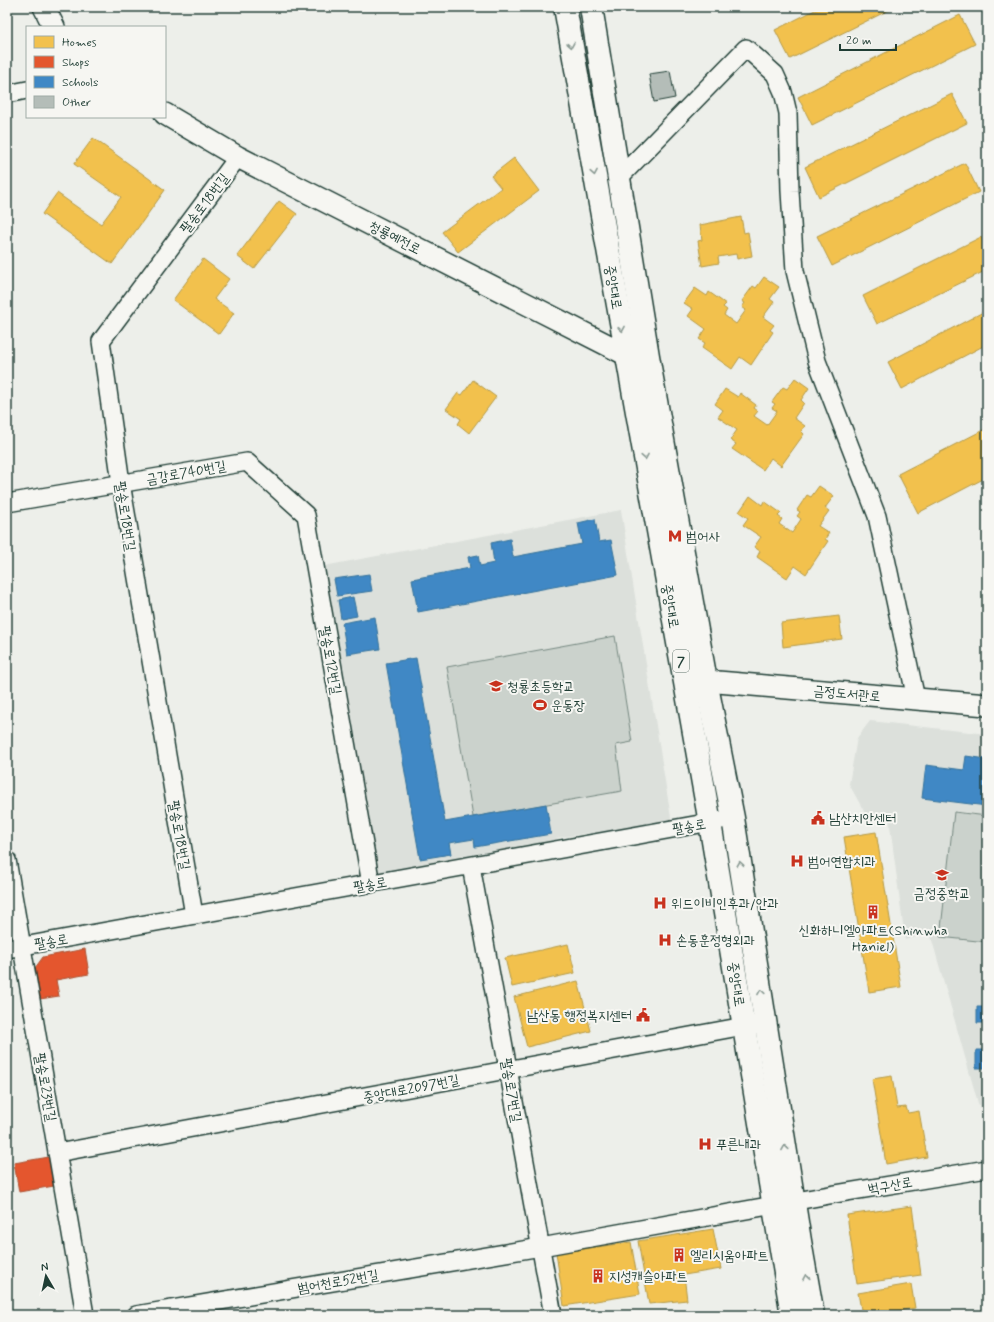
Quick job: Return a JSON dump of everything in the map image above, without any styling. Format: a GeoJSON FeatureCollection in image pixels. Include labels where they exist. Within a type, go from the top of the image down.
{"type":"FeatureCollection","features":[{"type":"Feature","properties":{"kind":"main road","name":"중앙대로"},"geometry":{"type":"LineString","coordinates":[[565,7],[710,823],[743,1026],[784,1203],[813,1315]]}},
{"type":"Feature","properties":{"kind":"main road","name":"중앙대로"},"geometry":{"type":"LineString","coordinates":[[591,7],[648,356],[706,681],[733,818],[765,1022],[784,1203],[792,1315]]}},
{"type":"Feature","properties":{"kind":"street"},"geometry":{"type":"LineString","coordinates":[[44,7],[54,26]]}},
{"type":"Feature","properties":{"kind":"street"},"geometry":{"type":"LineString","coordinates":[[619,178],[746,48],[775,74],[783,92],[788,113],[790,191],[795,271],[817,361],[877,516],[916,699]]}},
{"type":"Feature","properties":{"kind":"street"},"geometry":{"type":"LineString","coordinates":[[7,94],[26,90]]}},
{"type":"Feature","properties":{"kind":"street","name":"청룡예전로"},"geometry":{"type":"LineString","coordinates":[[166,115],[238,157],[626,355]]}},
{"type":"Feature","properties":{"kind":"street","name":"팔송로18번길"},"geometry":{"type":"LineString","coordinates":[[194,916],[121,483],[101,342],[238,157]]}},
{"type":"Feature","properties":{"kind":"street","name":"금강로740번길"},"geometry":{"type":"LineString","coordinates":[[7,503],[247,462]]}},
{"type":"Feature","properties":{"kind":"street","name":"팔송로12번길"},"geometry":{"type":"LineString","coordinates":[[247,462],[306,515],[370,884]]}},
{"type":"Feature","properties":{"kind":"street","name":"금정도서관로"},"geometry":{"type":"LineString","coordinates":[[706,681],[987,705]]}},
{"type":"Feature","properties":{"kind":"street","name":"팔송로"},"geometry":{"type":"LineString","coordinates":[[14,948],[733,818]]}},
{"type":"Feature","properties":{"kind":"street","name":"팔송로23번길"},"geometry":{"type":"LineString","coordinates":[[7,860],[14,948],[58,1154],[85,1315]]}},
{"type":"Feature","properties":{"kind":"street","name":"팔송로7번길"},"geometry":{"type":"LineString","coordinates":[[471,866],[553,1315]]}},
{"type":"Feature","properties":{"kind":"street","name":"중앙대로2097번길"},"geometry":{"type":"LineString","coordinates":[[58,1154],[765,1022]]}},
{"type":"Feature","properties":{"kind":"street","name":"벅구산로"},"geometry":{"type":"LineString","coordinates":[[784,1203],[987,1169]]}},
{"type":"Feature","properties":{"kind":"street"},"geometry":{"type":"LineString","coordinates":[[541,1247],[784,1203]]}},
{"type":"Feature","properties":{"kind":"street","name":"범어천로52번길"},"geometry":{"type":"LineString","coordinates":[[136,1315],[541,1247]]}},
{"type":"Feature","properties":{"kind":"shaded area","name":"청룡초등학교"},"geometry":{"type":"Polygon","coordinates":[[[621,510],[672,824],[593,836],[589,833],[557,838],[554,844],[373,874],[324,566],[621,510]]]}},
{"type":"Feature","properties":{"kind":"shaded area","name":"운동장"},"geometry":{"type":"Polygon","coordinates":[[[615,636],[632,742],[616,745],[622,791],[473,817],[447,667],[615,636]]]}},
{"type":"Feature","properties":{"kind":"shaded area","name":"금정중학교"},"geometry":{"type":"Polygon","coordinates":[[[870,721],[987,734],[987,1114],[984,1114],[978,1103],[930,933],[905,940],[889,818],[866,815],[849,784],[857,738],[870,721]]]}},
{"type":"Feature","properties":{"kind":"shaded area"},"geometry":{"type":"Polygon","coordinates":[[[954,812],[987,816],[987,942],[940,937],[954,812]]]}},
{"type":"Feature","properties":{"kind":"building: Homes"},"geometry":{"type":"Polygon","coordinates":[[[821,7],[895,7],[790,59],[775,30],[821,7]]]}},
{"type":"Feature","properties":{"kind":"building: Homes"},"geometry":{"type":"Polygon","coordinates":[[[960,15],[975,44],[812,125],[798,97],[960,15]]]}},
{"type":"Feature","properties":{"kind":"building: Homes"},"geometry":{"type":"Polygon","coordinates":[[[952,94],[967,123],[819,197],[805,167],[952,94]]]}},
{"type":"Feature","properties":{"kind":"building: Homes"},"geometry":{"type":"Polygon","coordinates":[[[93,138],[165,190],[112,264],[42,214],[57,193],[101,224],[121,197],[74,164],[93,138]]]}},
{"type":"Feature","properties":{"kind":"building: Homes"},"geometry":{"type":"Polygon","coordinates":[[[514,158],[539,191],[458,252],[442,232],[501,188],[491,176],[514,158]]]}},
{"type":"Feature","properties":{"kind":"building: Homes"},"geometry":{"type":"Polygon","coordinates":[[[965,163],[979,192],[832,266],[817,236],[965,163]]]}},
{"type":"Feature","properties":{"kind":"building: Homes"},"geometry":{"type":"Polygon","coordinates":[[[279,201],[297,214],[254,269],[237,256],[279,201]]]}},
{"type":"Feature","properties":{"kind":"building: Homes"},"geometry":{"type":"Polygon","coordinates":[[[741,217],[744,233],[748,232],[752,256],[737,259],[736,254],[718,257],[719,263],[702,266],[698,241],[702,240],[700,225],[741,217]]]}},
{"type":"Feature","properties":{"kind":"building: Homes"},"geometry":{"type":"Polygon","coordinates":[[[981,237],[987,249],[987,270],[877,324],[863,296],[981,237]]]}},
{"type":"Feature","properties":{"kind":"building: Homes"},"geometry":{"type":"Polygon","coordinates":[[[203,259],[229,279],[214,299],[234,313],[219,334],[173,300],[203,259]]]}},
{"type":"Feature","properties":{"kind":"building: Homes"},"geometry":{"type":"Polygon","coordinates":[[[764,277],[779,287],[770,299],[774,302],[763,317],[774,325],[770,330],[773,332],[751,365],[740,357],[732,369],[702,348],[705,343],[699,339],[706,329],[688,316],[693,309],[684,303],[695,288],[707,296],[709,292],[726,304],[723,307],[727,310],[724,315],[736,324],[746,310],[742,307],[745,303],[742,301],[753,286],[756,288],[764,277]]]}},
{"type":"Feature","properties":{"kind":"building: Homes"},"geometry":{"type":"Polygon","coordinates":[[[987,310],[987,344],[902,389],[888,362],[987,310]]]}},
{"type":"Feature","properties":{"kind":"building: Homes"},"geometry":{"type":"Polygon","coordinates":[[[795,378],[809,388],[801,400],[804,403],[794,418],[805,426],[801,431],[804,434],[781,466],[771,458],[763,470],[732,449],[736,444],[730,440],[737,430],[718,417],[723,410],[715,404],[725,389],[738,397],[740,393],[756,405],[754,408],[758,411],[754,416],[767,425],[777,411],[772,408],[775,404],[772,402],[783,387],[787,389],[795,378]]]}},
{"type":"Feature","properties":{"kind":"building: Homes"},"geometry":{"type":"Polygon","coordinates":[[[473,380],[496,397],[469,433],[458,424],[461,419],[446,409],[458,393],[462,395],[473,380]]]}},
{"type":"Feature","properties":{"kind":"building: Homes"},"geometry":{"type":"Polygon","coordinates":[[[987,428],[987,477],[918,513],[898,474],[987,428]]]}},
{"type":"Feature","properties":{"kind":"building: Homes"},"geometry":{"type":"Polygon","coordinates":[[[819,486],[834,496],[825,508],[829,511],[818,526],[829,533],[825,539],[828,541],[806,574],[795,566],[787,578],[757,557],[760,551],[754,547],[761,537],[743,525],[748,518],[739,512],[750,496],[762,505],[764,501],[781,513],[778,516],[782,519],[779,524],[792,533],[801,519],[797,516],[800,512],[797,510],[807,495],[811,497],[819,486]]]}},
{"type":"Feature","properties":{"kind":"building: Homes"},"geometry":{"type":"Polygon","coordinates":[[[839,616],[842,639],[783,647],[781,623],[839,616]]]}},
{"type":"Feature","properties":{"kind":"building: Homes","name":"신화하니엘아파트(Shinwha Haniel)"},"geometry":{"type":"Polygon","coordinates":[[[876,832],[901,987],[869,992],[844,837],[876,832]]]}},
{"type":"Feature","properties":{"kind":"building: Homes"},"geometry":{"type":"Polygon","coordinates":[[[568,944],[575,973],[512,987],[505,958],[568,944]]]}},
{"type":"Feature","properties":{"kind":"building: Homes"},"geometry":{"type":"Polygon","coordinates":[[[578,981],[591,1031],[527,1047],[514,997],[578,981]]]}},
{"type":"Feature","properties":{"kind":"building: Homes"},"geometry":{"type":"Polygon","coordinates":[[[892,1076],[897,1108],[906,1107],[908,1113],[919,1111],[927,1157],[886,1164],[872,1079],[892,1076]]]}},
{"type":"Feature","properties":{"kind":"building: Homes"},"geometry":{"type":"Polygon","coordinates":[[[912,1206],[921,1275],[857,1284],[847,1215],[912,1206]]]}},
{"type":"Feature","properties":{"kind":"building: Homes","name":"엘리시움아파트"},"geometry":{"type":"Polygon","coordinates":[[[713,1229],[721,1269],[684,1275],[687,1300],[649,1304],[638,1241],[713,1229]]]}},
{"type":"Feature","properties":{"kind":"building: Homes","name":"지성캐슬아파트"},"geometry":{"type":"Polygon","coordinates":[[[631,1242],[640,1294],[564,1306],[556,1253],[631,1242]]]}},
{"type":"Feature","properties":{"kind":"building: Homes"},"geometry":{"type":"Polygon","coordinates":[[[911,1284],[915,1308],[872,1315],[862,1315],[858,1293],[911,1284]]]}},
{"type":"Feature","properties":{"kind":"building: Shops"},"geometry":{"type":"Polygon","coordinates":[[[85,949],[89,974],[56,980],[59,996],[40,999],[35,968],[43,957],[85,949]]]}},
{"type":"Feature","properties":{"kind":"building: Shops"},"geometry":{"type":"Polygon","coordinates":[[[49,1157],[54,1186],[19,1192],[14,1163],[49,1157]]]}},
{"type":"Feature","properties":{"kind":"building: Schools"},"geometry":{"type":"Polygon","coordinates":[[[595,519],[599,542],[611,540],[618,575],[418,612],[412,579],[470,568],[468,557],[478,555],[480,566],[494,563],[491,543],[510,539],[513,557],[582,544],[578,523],[595,519]]]}},
{"type":"Feature","properties":{"kind":"building: Schools"},"geometry":{"type":"Polygon","coordinates":[[[369,574],[372,591],[337,596],[334,579],[369,574]]]}},
{"type":"Feature","properties":{"kind":"building: Schools"},"geometry":{"type":"Polygon","coordinates":[[[353,597],[357,616],[341,619],[338,600],[353,597]]]}},
{"type":"Feature","properties":{"kind":"building: Schools"},"geometry":{"type":"Polygon","coordinates":[[[375,617],[380,649],[347,654],[342,623],[375,617]]]}},
{"type":"Feature","properties":{"kind":"building: Schools"},"geometry":{"type":"Polygon","coordinates":[[[416,658],[445,822],[546,804],[551,834],[475,847],[474,839],[449,843],[451,854],[420,859],[386,663],[416,658]]]}},
{"type":"Feature","properties":{"kind":"building: Schools"},"geometry":{"type":"Polygon","coordinates":[[[966,756],[987,759],[987,806],[922,798],[926,765],[964,770],[966,756]]]}},
{"type":"Feature","properties":{"kind":"building: Schools"},"geometry":{"type":"Polygon","coordinates":[[[977,1007],[987,1007],[987,1068],[976,1068],[976,1050],[985,1050],[985,1023],[977,1023],[977,1007]]]}},
{"type":"Feature","properties":{"kind":"building: Other"},"geometry":{"type":"Polygon","coordinates":[[[670,71],[675,98],[654,102],[649,74],[670,71]]]}},
{"type":"Feature","properties":{"kind":"place","name":"범어사"},"geometry":{"type":"Point","coordinates":[675,536]}},
{"type":"Feature","properties":{"kind":"place","name":"청룡초등학교"},"geometry":{"type":"Point","coordinates":[496,686]}},
{"type":"Feature","properties":{"kind":"place","name":"운동장"},"geometry":{"type":"Point","coordinates":[540,705]}},
{"type":"Feature","properties":{"kind":"place","name":"남산치안센터"},"geometry":{"type":"Point","coordinates":[818,818]}},
{"type":"Feature","properties":{"kind":"place","name":"범어연합치과"},"geometry":{"type":"Point","coordinates":[797,861]}},
{"type":"Feature","properties":{"kind":"place","name":"금정중학교"},"geometry":{"type":"Point","coordinates":[942,875]}},
{"type":"Feature","properties":{"kind":"place","name":"위드이비인후과/안과"},"geometry":{"type":"Point","coordinates":[660,903]}},
{"type":"Feature","properties":{"kind":"place","name":"신화하니엘아파트(Shinwha Haniel)"},"geometry":{"type":"Point","coordinates":[873,912]}},
{"type":"Feature","properties":{"kind":"place","name":"손동훈정형외과"},"geometry":{"type":"Point","coordinates":[665,940]}},
{"type":"Feature","properties":{"kind":"place","name":"남산동 행정복지센터"},"geometry":{"type":"Point","coordinates":[643,1015]}},
{"type":"Feature","properties":{"kind":"place","name":"푸른내과"},"geometry":{"type":"Point","coordinates":[705,1144]}},
{"type":"Feature","properties":{"kind":"place","name":"엘리시움아파트"},"geometry":{"type":"Point","coordinates":[679,1255]}},
{"type":"Feature","properties":{"kind":"place","name":"지성캐슬아파트"},"geometry":{"type":"Point","coordinates":[598,1276]}}]}
